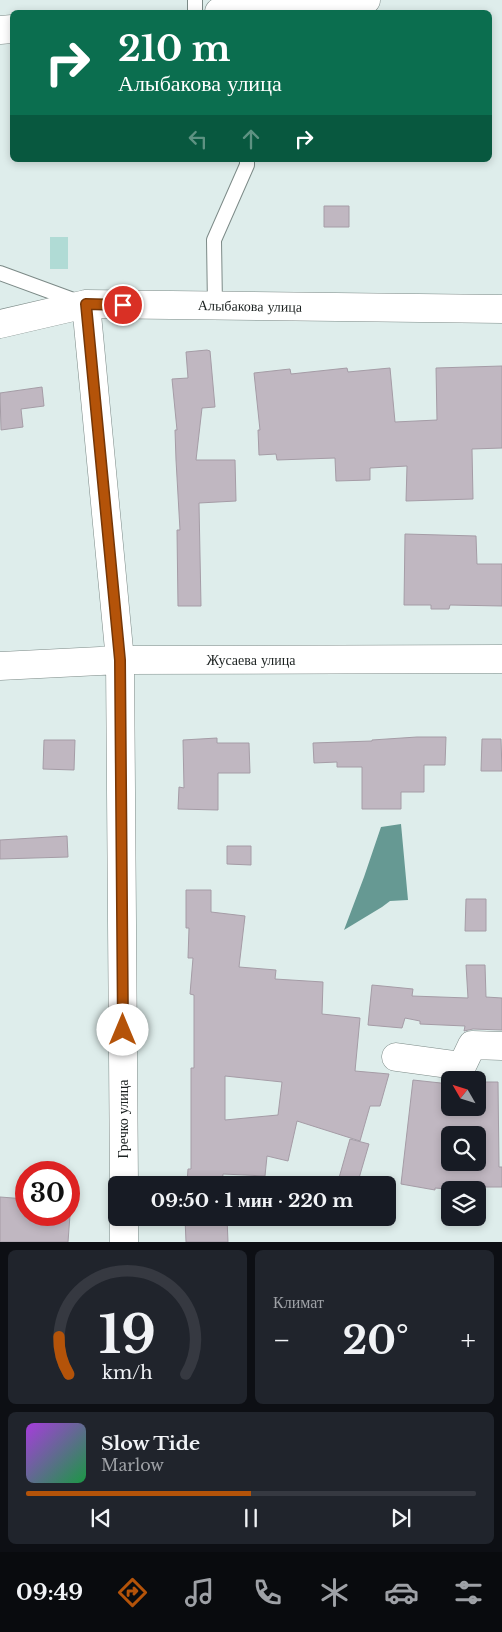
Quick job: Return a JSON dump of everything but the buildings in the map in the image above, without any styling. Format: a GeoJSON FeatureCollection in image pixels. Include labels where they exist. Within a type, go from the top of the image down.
{"type":"FeatureCollection","features":[{"type":"Feature","properties":{"kind":"main road"},"geometry":{"type":"LineString","coordinates":[[248,10],[366,0]]}},
{"type":"Feature","properties":{"kind":"main road","name":"Алыбакова улица"},"geometry":{"type":"LineString","coordinates":[[0,324],[86,304],[502,309]]}},
{"type":"Feature","properties":{"kind":"main road","name":"Гречко улица"},"geometry":{"type":"LineString","coordinates":[[86,304],[120,660],[124,1176]]}},
{"type":"Feature","properties":{"kind":"main road","name":"Жусаева улица"},"geometry":{"type":"LineString","coordinates":[[0,666],[120,660],[502,659]]}},
{"type":"Feature","properties":{"kind":"main road"},"geometry":{"type":"LineString","coordinates":[[396,1057],[462,1066],[472,1045],[502,1046]]}},
{"type":"Feature","properties":{"kind":"main road"},"geometry":{"type":"LineString","coordinates":[[124,1226],[124,1242]]}},
{"type":"Feature","properties":{"kind":"lane"},"geometry":{"type":"LineString","coordinates":[[216,306],[214,240],[247,166],[247,162]]}},
{"type":"Feature","properties":{"kind":"lane"},"geometry":{"type":"LineString","coordinates":[[0,273],[86,304]]}},
{"type":"Feature","properties":{"kind":"shaded area"},"geometry":{"type":"Polygon","coordinates":[[[50,237],[68,237],[68,269],[50,269],[50,237]]]}},
{"type":"Feature","properties":{"kind":"shaded area"},"geometry":{"type":"Polygon","coordinates":[[[401,824],[408,900],[390,901],[344,930],[381,827],[401,824]]]}},
{"type":"Feature","properties":{"kind":"route"},"geometry":{"type":"LineString","coordinates":[[123,305],[86,304],[120,660],[123,1030]]}}]}
